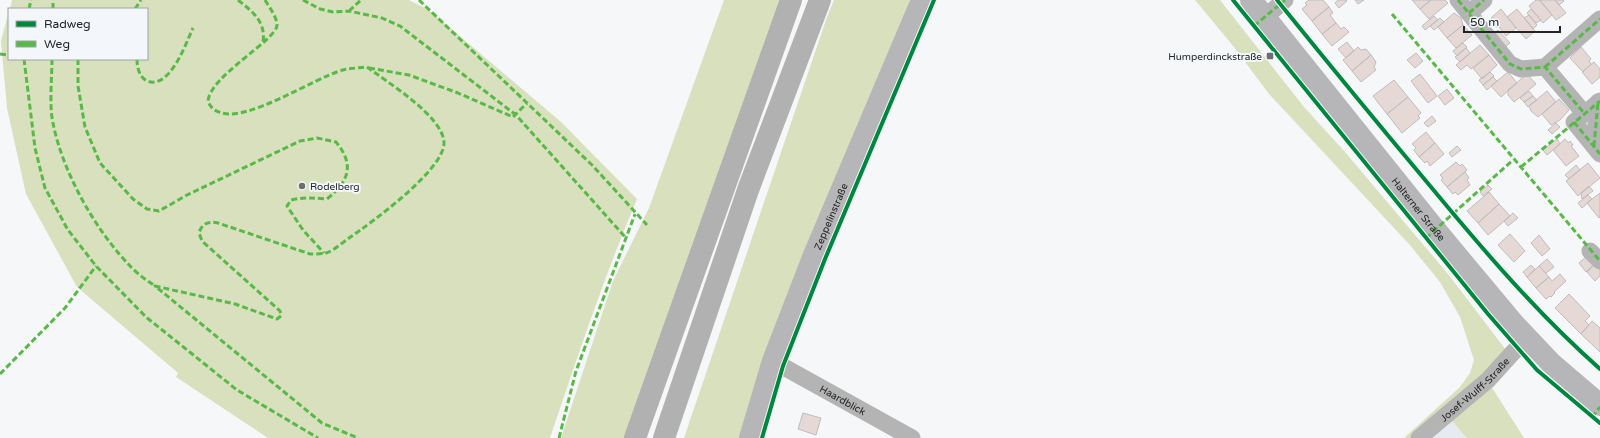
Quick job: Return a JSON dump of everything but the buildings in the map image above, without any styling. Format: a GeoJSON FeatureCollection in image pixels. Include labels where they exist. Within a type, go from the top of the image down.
{"type":"FeatureCollection","features":[{"type":"Feature","properties":{"kind":"highway"},"geometry":{"type":"LineString","coordinates":[[635,438],[790,0]]}},
{"type":"Feature","properties":{"kind":"highway"},"geometry":{"type":"LineString","coordinates":[[664,438],[748,190],[820,0]]}},
{"type":"Feature","properties":{"kind":"main road","name":"Zeppelinstraße"},"geometry":{"type":"LineString","coordinates":[[750,438],[773,361],[814,255],[922,0]]}},
{"type":"Feature","properties":{"kind":"main road","name":"Halterner Straße"},"geometry":{"type":"LineString","coordinates":[[1251,0],[1435,230],[1526,338],[1551,363],[1600,405]]}},
{"type":"Feature","properties":{"kind":"street"},"geometry":{"type":"LineString","coordinates":[[1264,17],[1285,0]]}},
{"type":"Feature","properties":{"kind":"street"},"geometry":{"type":"LineString","coordinates":[[1458,0],[1510,64],[1521,70],[1544,67],[1600,19]]}},
{"type":"Feature","properties":{"kind":"street"},"geometry":{"type":"LineString","coordinates":[[1469,13],[1484,0]]}},
{"type":"Feature","properties":{"kind":"street"},"geometry":{"type":"LineString","coordinates":[[1544,67],[1579,118],[1597,150]]}},
{"type":"Feature","properties":{"kind":"street"},"geometry":{"type":"LineString","coordinates":[[1579,118],[1599,102]]}},
{"type":"Feature","properties":{"kind":"street"},"geometry":{"type":"LineString","coordinates":[[1597,150],[1599,102]]}},
{"type":"Feature","properties":{"kind":"street","name":"Josef-Wulff-Straße"},"geometry":{"type":"LineString","coordinates":[[1419,438],[1488,380],[1526,338]]}},
{"type":"Feature","properties":{"kind":"street","name":"Haardblick"},"geometry":{"type":"LineString","coordinates":[[773,361],[912,438]]}},
{"type":"Feature","properties":{"kind":"shaded area"},"geometry":{"type":"Polygon","coordinates":[[[1449,418],[1467,438],[1428,438],[1449,418]]]}},
{"type":"Feature","properties":{"kind":"green space"},"geometry":{"type":"Polygon","coordinates":[[[12,0],[409,0],[429,10],[560,121],[637,199],[602,288],[550,438],[268,438],[176,377],[178,373],[77,287],[26,194],[7,108],[1,41],[8,15],[8,60],[148,60],[148,8],[10,8],[12,0]]]}},
{"type":"Feature","properties":{"kind":"green space"},"geometry":{"type":"Polygon","coordinates":[[[724,0],[783,0],[630,438],[561,438],[613,281],[649,208],[724,0]]]}},
{"type":"Feature","properties":{"kind":"green space"},"geometry":{"type":"Polygon","coordinates":[[[834,0],[910,0],[742,438],[684,438],[827,17],[834,0]]]}},
{"type":"Feature","properties":{"kind":"green space"},"geometry":{"type":"Polygon","coordinates":[[[1195,0],[1220,0],[1304,107],[1345,152],[1448,274],[1506,350],[1484,373],[1412,438],[1404,438],[1460,387],[1470,373],[1474,360],[1460,317],[1440,282],[1409,244],[1269,94],[1234,47],[1195,0]]]}},
{"type":"Feature","properties":{"kind":"green space"},"geometry":{"type":"Polygon","coordinates":[[[1489,383],[1524,438],[1467,438],[1449,418],[1489,383]]]}},
{"type":"Feature","properties":{"kind":"marked path"},"geometry":{"type":"LineString","coordinates":[[29,8],[31,0]]}},
{"type":"Feature","properties":{"kind":"marked path"},"geometry":{"type":"LineString","coordinates":[[53,0],[53,8]]}},
{"type":"Feature","properties":{"kind":"marked path"},"geometry":{"type":"LineString","coordinates":[[136,8],[141,0]]}},
{"type":"Feature","properties":{"kind":"marked path"},"geometry":{"type":"LineString","coordinates":[[238,0],[253,13],[260,23],[263,42]]}},
{"type":"Feature","properties":{"kind":"marked path"},"geometry":{"type":"LineString","coordinates":[[265,0],[277,22],[274,32],[219,82],[211,92],[208,102],[211,107],[219,112],[231,114],[245,112],[343,70],[367,67],[413,101],[435,122],[442,133],[444,143],[441,154],[420,181],[405,195],[335,249],[326,253],[310,254],[218,223],[212,222],[202,227],[199,233],[202,241],[280,311],[281,316],[277,319],[235,304],[155,286],[322,423],[358,438]]}},
{"type":"Feature","properties":{"kind":"marked path"},"geometry":{"type":"LineString","coordinates":[[303,0],[320,9],[333,12],[349,11],[382,18],[400,26],[516,115],[626,238]]}},
{"type":"Feature","properties":{"kind":"marked path"},"geometry":{"type":"LineString","coordinates":[[349,11],[361,0]]}},
{"type":"Feature","properties":{"kind":"marked path"},"geometry":{"type":"LineString","coordinates":[[419,0],[592,165],[647,225]]}},
{"type":"Feature","properties":{"kind":"marked path"},"geometry":{"type":"LineString","coordinates":[[1254,26],[1285,0]]}},
{"type":"Feature","properties":{"kind":"marked path"},"geometry":{"type":"LineString","coordinates":[[1458,0],[1510,64],[1521,69],[1545,67],[1584,113]]}},
{"type":"Feature","properties":{"kind":"marked path"},"geometry":{"type":"LineString","coordinates":[[1469,13],[1484,0]]}},
{"type":"Feature","properties":{"kind":"marked path"},"geometry":{"type":"LineString","coordinates":[[1392,14],[1600,261]]}},
{"type":"Feature","properties":{"kind":"marked path"},"geometry":{"type":"LineString","coordinates":[[1545,67],[1600,19]]}},
{"type":"Feature","properties":{"kind":"marked path"},"geometry":{"type":"LineString","coordinates":[[137,60],[139,72],[144,79],[155,82],[163,79],[176,64],[193,28]]}},
{"type":"Feature","properties":{"kind":"marked path"},"geometry":{"type":"LineString","coordinates":[[0,54],[8,55]]}},
{"type":"Feature","properties":{"kind":"marked path"},"geometry":{"type":"LineString","coordinates":[[24,60],[35,148],[45,188],[68,230],[96,266],[146,317],[237,390],[318,438]]}},
{"type":"Feature","properties":{"kind":"marked path"},"geometry":{"type":"LineString","coordinates":[[52,60],[51,100],[53,123],[58,142],[73,182],[83,202],[107,238],[133,269],[155,286]]}},
{"type":"Feature","properties":{"kind":"marked path"},"geometry":{"type":"LineString","coordinates":[[78,60],[78,86],[85,127],[100,163],[133,199],[147,209],[159,211],[187,195],[300,141],[317,138],[336,142],[346,158],[347,165],[345,179],[340,186],[327,199],[296,199],[291,200],[287,206],[303,230],[324,253]]}},
{"type":"Feature","properties":{"kind":"marked path"},"geometry":{"type":"LineString","coordinates":[[369,68],[409,75],[458,93],[513,117],[527,103]]}},
{"type":"Feature","properties":{"kind":"marked path"},"geometry":{"type":"LineString","coordinates":[[1521,167],[1600,101]]}},
{"type":"Feature","properties":{"kind":"marked path"},"geometry":{"type":"LineString","coordinates":[[1594,146],[1598,102]]}},
{"type":"Feature","properties":{"kind":"marked path"},"geometry":{"type":"LineString","coordinates":[[1574,122],[1600,154]]}},
{"type":"Feature","properties":{"kind":"marked path"},"geometry":{"type":"LineString","coordinates":[[1426,238],[1513,160]]}},
{"type":"Feature","properties":{"kind":"marked path"},"geometry":{"type":"LineString","coordinates":[[559,438],[576,371],[635,214]]}},
{"type":"Feature","properties":{"kind":"marked path"},"geometry":{"type":"LineString","coordinates":[[0,374],[65,308],[96,266]]}},
{"type":"Feature","properties":{"kind":"marked path"},"geometry":{"type":"LineString","coordinates":[[1592,417],[1600,407]]}},
{"type":"Feature","properties":{"kind":"cycle path"},"geometry":{"type":"LineString","coordinates":[[762,438],[783,366],[825,259],[934,0]]}},
{"type":"Feature","properties":{"kind":"cycle path"},"geometry":{"type":"LineString","coordinates":[[1233,0],[1488,314],[1537,370],[1600,423]]}},
{"type":"Feature","properties":{"kind":"cycle path"},"geometry":{"type":"LineString","coordinates":[[1277,0],[1491,258],[1533,304],[1600,369]]}},
{"type":"Feature","properties":{"kind":"place","name":"Humperdinckstraße"},"geometry":{"type":"Point","coordinates":[1270,56]}},
{"type":"Feature","properties":{"kind":"place","name":"Rodelberg"},"geometry":{"type":"Point","coordinates":[302,186]}}]}
